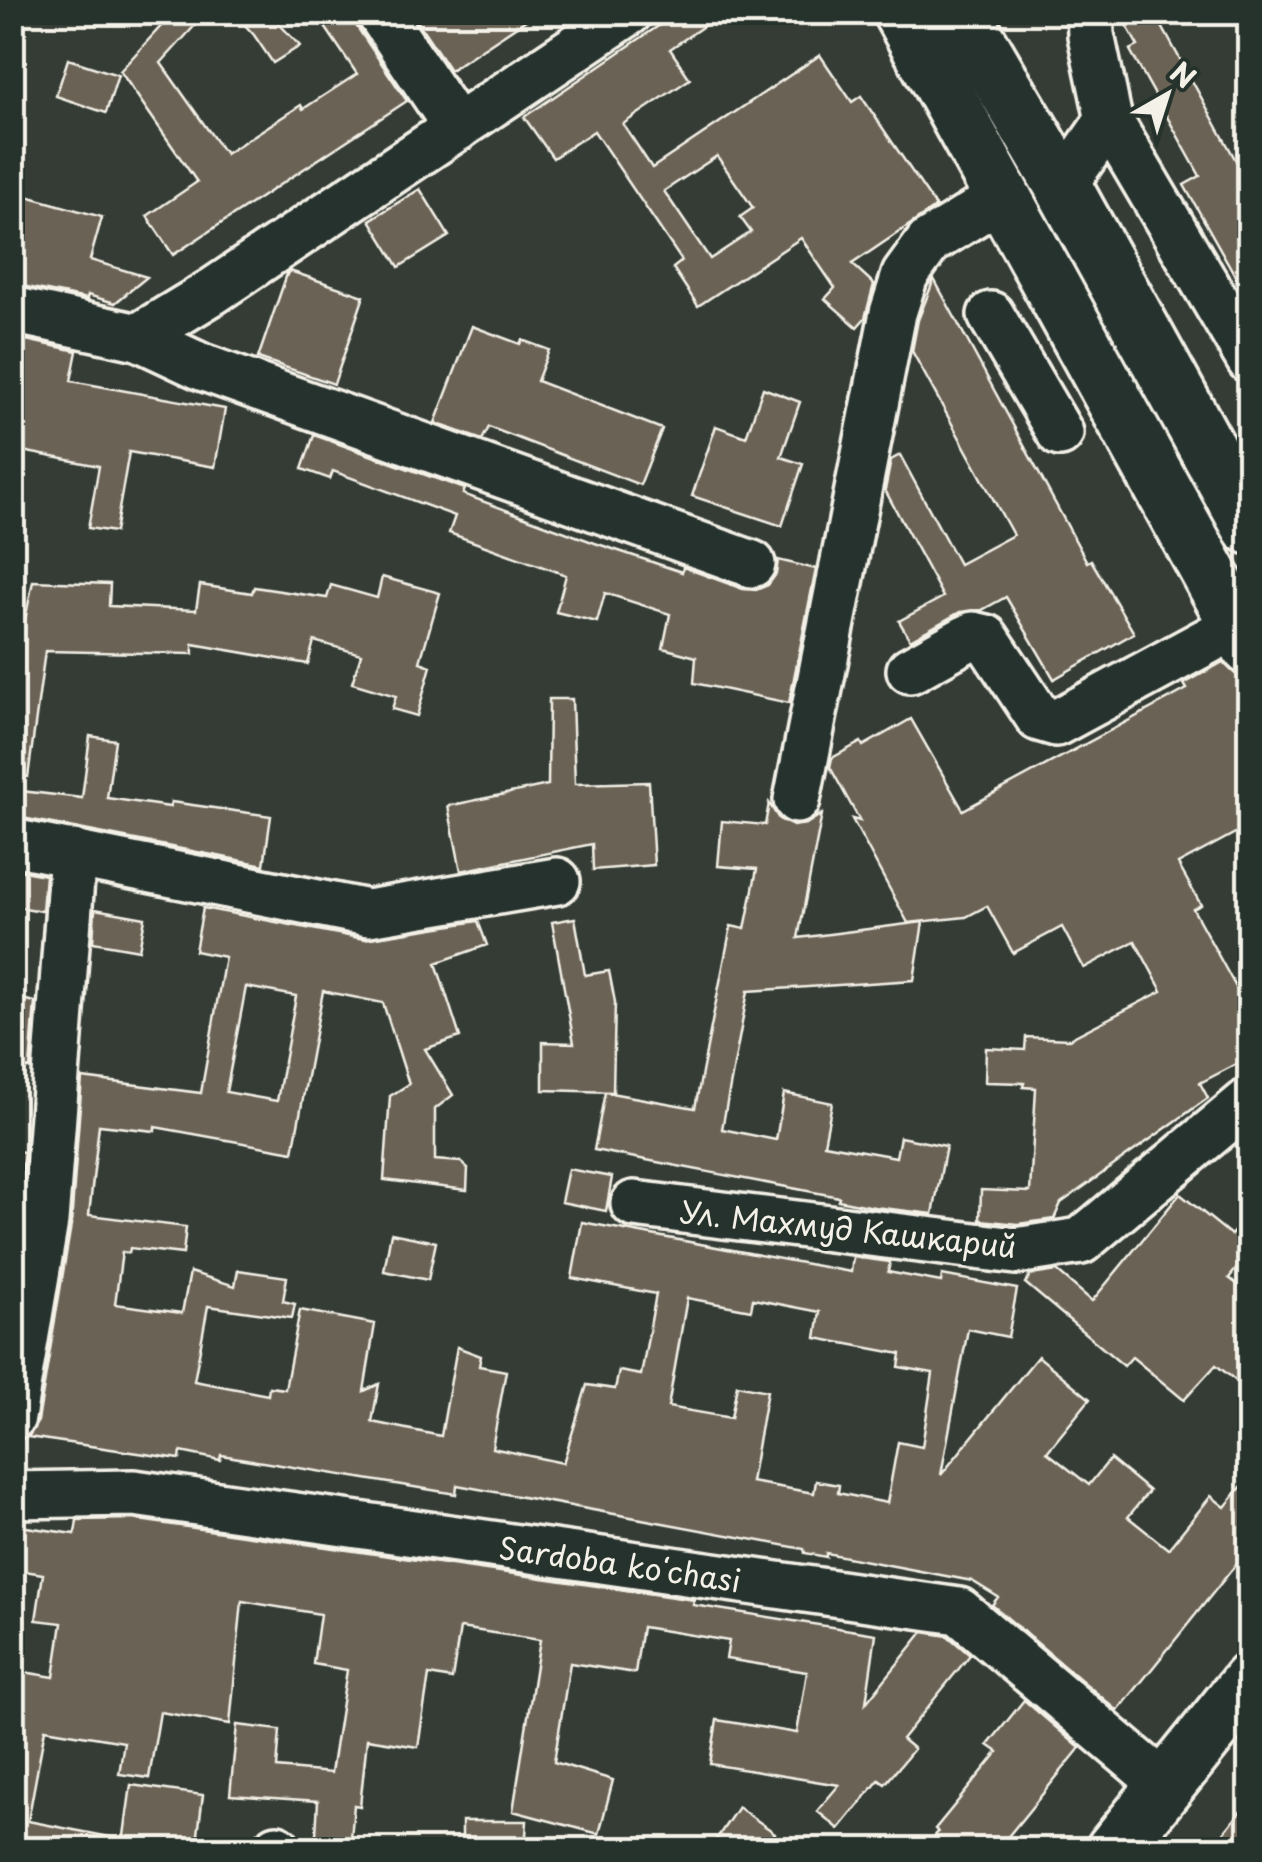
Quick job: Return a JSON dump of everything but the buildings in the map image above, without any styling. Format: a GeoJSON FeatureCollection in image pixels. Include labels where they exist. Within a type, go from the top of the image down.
{"type":"FeatureCollection","features":[{"type":"Feature","properties":{"kind":"main road"},"geometry":{"type":"LineString","coordinates":[[901,12],[1243,636]]}},
{"type":"Feature","properties":{"kind":"main road"},"geometry":{"type":"LineString","coordinates":[[961,12],[1063,186],[1250,526]]}},
{"type":"Feature","properties":{"kind":"main road"},"geometry":{"type":"LineString","coordinates":[[1114,1850],[1250,1681]]}},
{"type":"Feature","properties":{"kind":"street"},"geometry":{"type":"LineString","coordinates":[[379,12],[457,128]]}},
{"type":"Feature","properties":{"kind":"street"},"geometry":{"type":"LineString","coordinates":[[138,337],[212,292],[629,12]]}},
{"type":"Feature","properties":{"kind":"street"},"geometry":{"type":"LineString","coordinates":[[1090,12],[1091,36],[1109,120],[1250,360]]}},
{"type":"Feature","properties":{"kind":"street"},"geometry":{"type":"LineString","coordinates":[[1063,186],[1109,120]]}},
{"type":"Feature","properties":{"kind":"street"},"geometry":{"type":"LineString","coordinates":[[798,800],[892,312],[906,275],[929,242],[1002,196]]}},
{"type":"Feature","properties":{"kind":"street"},"geometry":{"type":"LineString","coordinates":[[12,310],[138,337],[202,367],[752,564]]}},
{"type":"Feature","properties":{"kind":"street"},"geometry":{"type":"LineString","coordinates":[[991,314],[1060,433]]}},
{"type":"Feature","properties":{"kind":"street"},"geometry":{"type":"LineString","coordinates":[[1016,356],[1073,324]]}},
{"type":"Feature","properties":{"kind":"street"},"geometry":{"type":"LineString","coordinates":[[910,670],[973,635],[986,638],[1040,718],[1056,724],[1243,636]]}},
{"type":"Feature","properties":{"kind":"street"},"geometry":{"type":"LineString","coordinates":[[12,842],[368,914],[557,881]]}},
{"type":"Feature","properties":{"kind":"street"},"geometry":{"type":"LineString","coordinates":[[12,1417],[45,1221],[74,853]]}},
{"type":"Feature","properties":{"kind":"street","name":"Ул. Махмуд Кашкарий"},"geometry":{"type":"LineString","coordinates":[[634,1204],[1016,1251],[1082,1241],[1250,1100]]}},
{"type":"Feature","properties":{"kind":"street","name":"Sardoba koʻchasi"},"geometry":{"type":"LineString","coordinates":[[12,1494],[134,1493],[959,1611],[1166,1786]]}}]}
